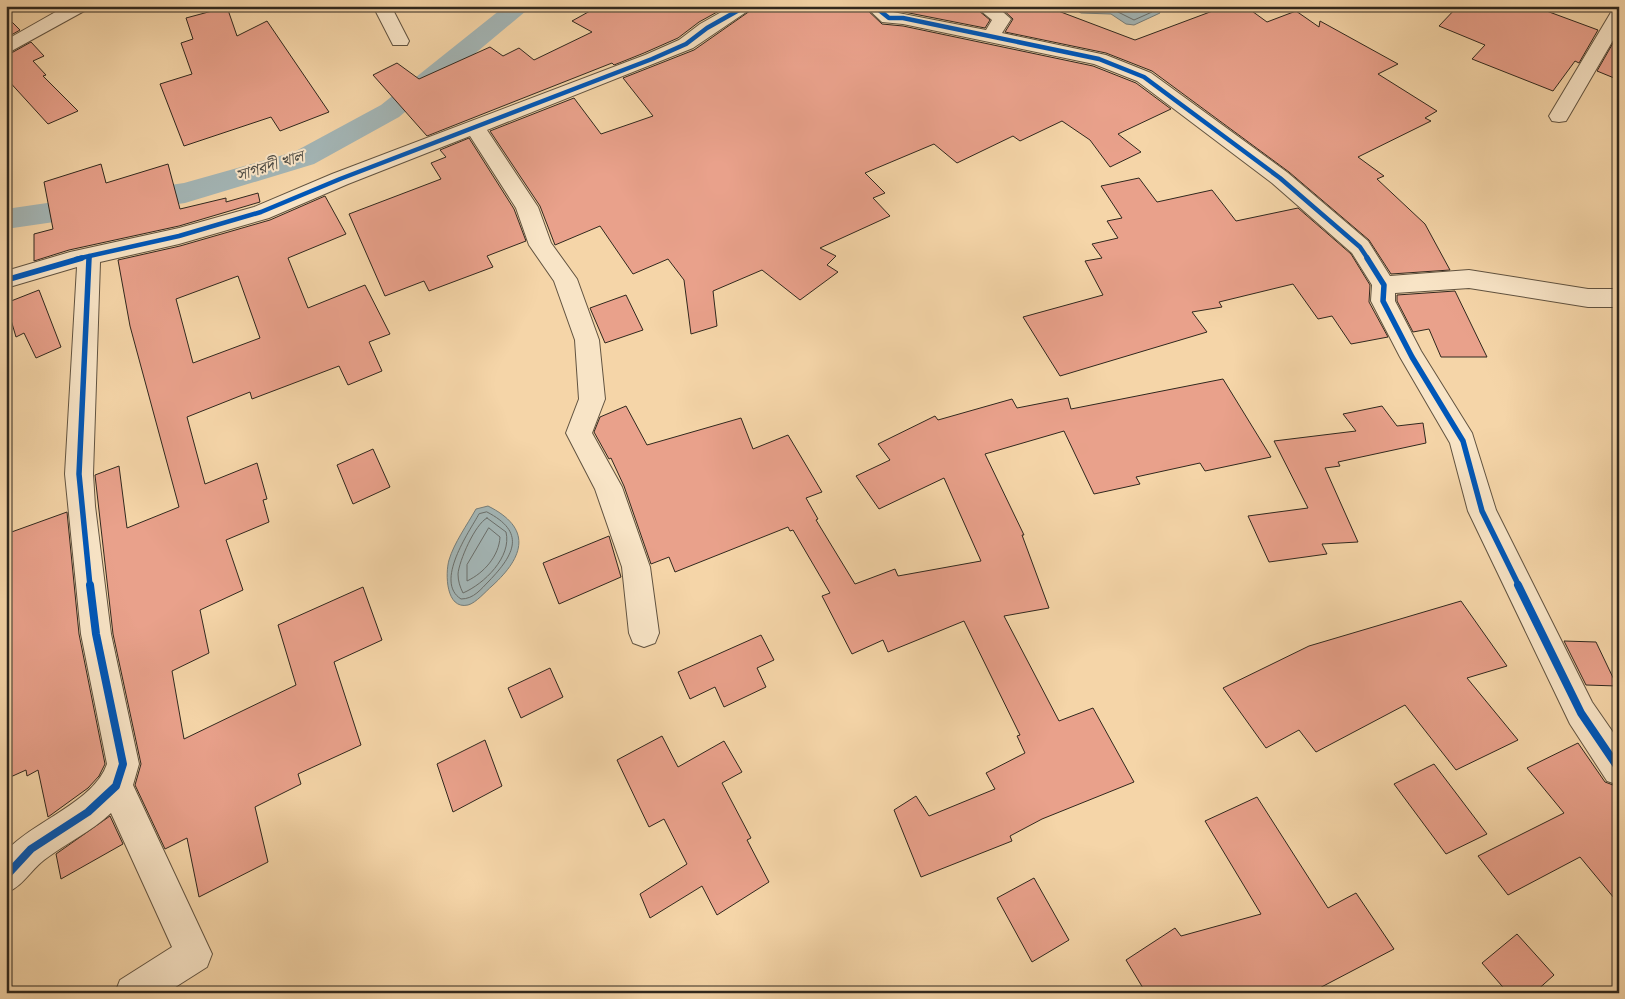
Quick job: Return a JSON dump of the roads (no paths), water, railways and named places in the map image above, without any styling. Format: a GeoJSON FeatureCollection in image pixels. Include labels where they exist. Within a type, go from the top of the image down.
{"type":"FeatureCollection","features":[{"type":"Feature","properties":{"kind":"street"},"geometry":{"type":"LineString","coordinates":[[6,48],[80,6]]}},
{"type":"Feature","properties":{"kind":"street"},"geometry":{"type":"LineString","coordinates":[[382,6],[400,41]]}},
{"type":"Feature","properties":{"kind":"street"},"geometry":{"type":"LineString","coordinates":[[6,280],[32,270],[181,235],[266,212],[307,196],[340,179],[686,44],[708,28],[746,6]]}},
{"type":"Feature","properties":{"kind":"street"},"geometry":{"type":"LineString","coordinates":[[874,6],[889,18],[903,18],[1099,59],[1144,77],[1280,178],[1360,247],[1384,285],[1383,301],[1412,357],[1462,441],[1482,511],[1581,713],[1619,770]]}},
{"type":"Feature","properties":{"kind":"street"},"geometry":{"type":"LineString","coordinates":[[984,6],[1002,19],[990,37]]}},
{"type":"Feature","properties":{"kind":"street"},"geometry":{"type":"LineString","coordinates":[[1559,116],[1619,14]]}},
{"type":"Feature","properties":{"kind":"street"},"geometry":{"type":"LineString","coordinates":[[476,127],[500,168],[527,207],[540,245],[565,279],[586,340],[592,399],[579,433],[608,487],[636,567],[638,596],[644,633]]}},
{"type":"Feature","properties":{"kind":"street"},"geometry":{"type":"LineString","coordinates":[[6,876],[31,849],[88,812],[116,786],[123,764],[96,634],[81,506],[80,464],[89,256]]}},
{"type":"Feature","properties":{"kind":"street"},"geometry":{"type":"LineString","coordinates":[[1384,285],[1469,280],[1588,298],[1619,298]]}},
{"type":"Feature","properties":{"kind":"street"},"geometry":{"type":"LineString","coordinates":[[116,786],[194,954],[133,993]]}},
{"type":"Feature","properties":{"kind":"street"},"geometry":{"type":"LineString","coordinates":[[6,849],[55,822],[88,812]]}},
{"type":"Feature","properties":{"kind":"water"},"geometry":{"type":"Polygon","coordinates":[[[1069,6],[1157,6],[1160,13],[1134,25],[1126,24],[1111,14],[1081,13],[1069,6]]]}},
{"type":"Feature","properties":{"kind":"water"},"geometry":{"type":"Polygon","coordinates":[[[488,506],[512,524],[517,533],[519,543],[517,553],[503,575],[481,597],[471,604],[461,605],[451,597],[449,590],[447,574],[449,560],[457,541],[476,509],[488,506]]]}},
{"type":"Feature","properties":{"kind":"waterway","name":"সাগরদী খাল"},"geometry":{"type":"LineString","coordinates":[[6,219],[185,193],[304,158],[390,111],[520,6]]}}]}
